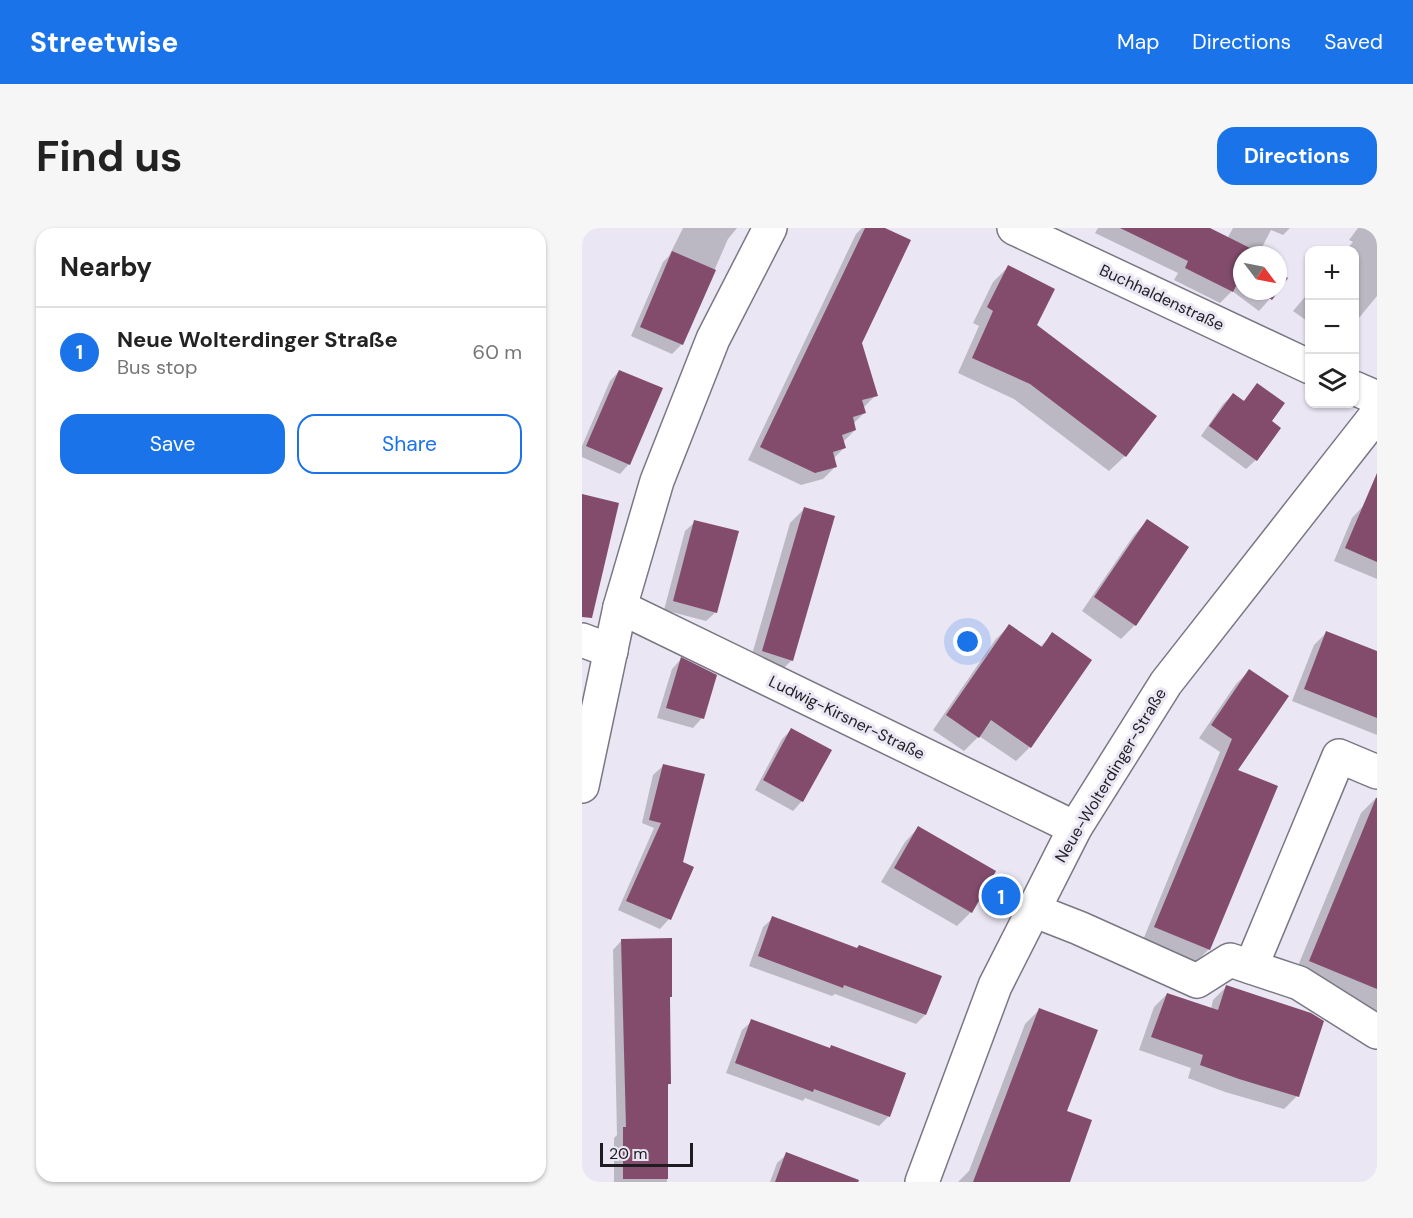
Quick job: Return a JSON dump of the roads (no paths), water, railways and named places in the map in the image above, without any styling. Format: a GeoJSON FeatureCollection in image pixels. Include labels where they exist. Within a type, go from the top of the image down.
{"type":"FeatureCollection","features":[{"type":"Feature","properties":{"kind":"street"},"geometry":{"type":"LineString","coordinates":[[582,786],[597,646],[620,607],[657,481],[713,339],[770,228]]}},
{"type":"Feature","properties":{"kind":"street","name":"Buchhaldenstraße"},"geometry":{"type":"LineString","coordinates":[[1014,228],[1305,365]]}},
{"type":"Feature","properties":{"kind":"street"},"geometry":{"type":"LineString","coordinates":[[1359,390],[1377,398]]}},
{"type":"Feature","properties":{"kind":"street","name":"Neue-Wolterdinger-Straße"},"geometry":{"type":"LineString","coordinates":[[922,1182],[995,986],[1075,828],[1166,683],[1377,414]]}},
{"type":"Feature","properties":{"kind":"street","name":"Ludwig-Kirsner-Straße"},"geometry":{"type":"LineString","coordinates":[[620,607],[1075,828]]}},
{"type":"Feature","properties":{"kind":"street"},"geometry":{"type":"LineString","coordinates":[[1251,967],[1339,756],[1377,772]]}},
{"type":"Feature","properties":{"kind":"street"},"geometry":{"type":"LineString","coordinates":[[1033,910],[1197,981],[1230,960],[1299,983],[1377,1032]]}},
{"type":"Feature","properties":{"kind":"place","name":"Neue Wolterdinger Straße"},"geometry":{"type":"Point","coordinates":[1001,896]}}]}
